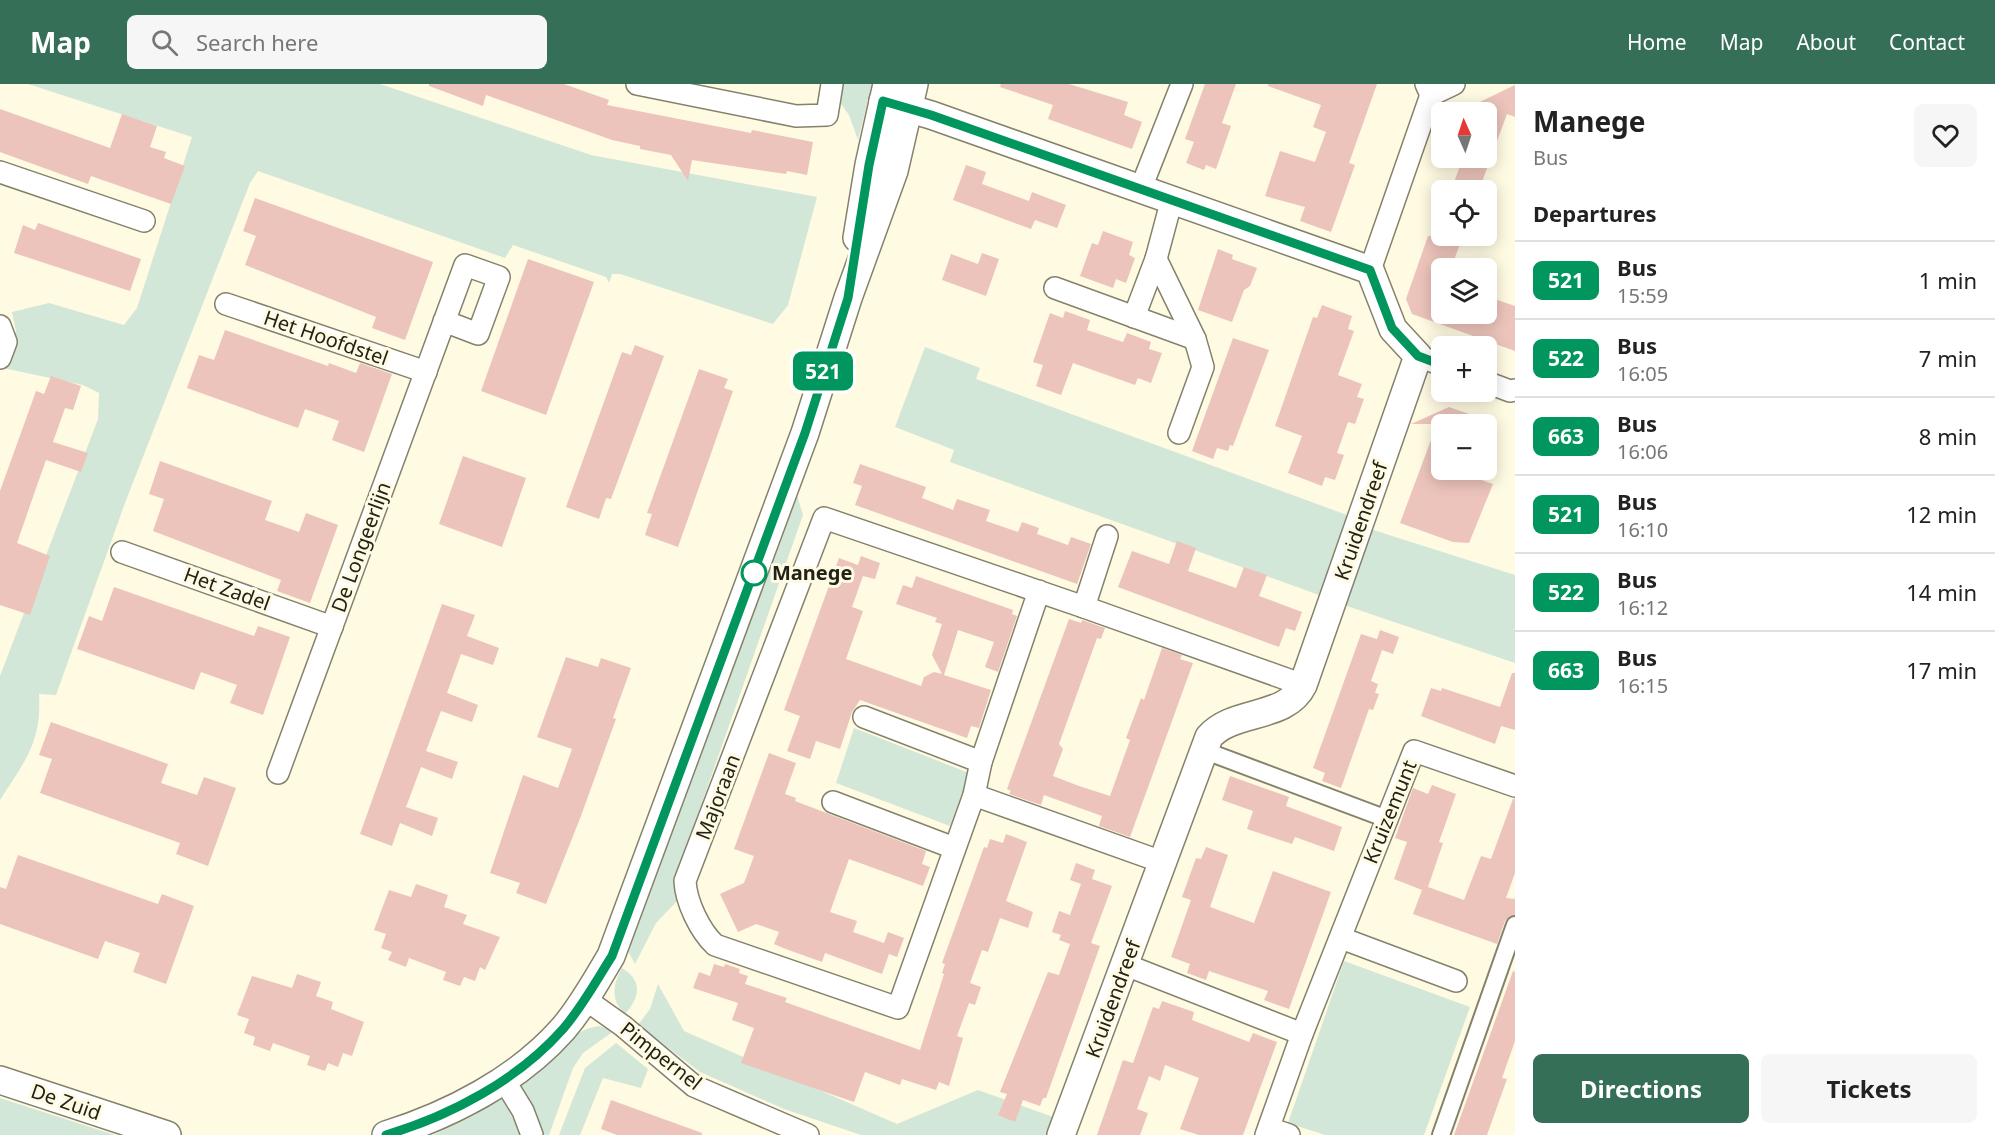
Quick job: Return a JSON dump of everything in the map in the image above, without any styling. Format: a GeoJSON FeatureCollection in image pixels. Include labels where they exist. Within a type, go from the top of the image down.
{"type":"FeatureCollection","features":[{"type":"Feature","properties":{"kind":"street"},"geometry":{"type":"LineString","coordinates":[[637,84],[796,116],[827,115],[832,84]]}},
{"type":"Feature","properties":{"kind":"street"},"geometry":{"type":"LineString","coordinates":[[1141,188],[1182,84]]}},
{"type":"Feature","properties":{"kind":"street"},"geometry":{"type":"LineString","coordinates":[[1430,361],[1392,328],[1370,270],[1428,89],[1455,84]]}},
{"type":"Feature","properties":{"kind":"street"},"geometry":{"type":"LineString","coordinates":[[386,1135],[453,1110],[504,1080],[562,1030],[612,956],[805,433],[848,298],[894,171],[898,94],[1141,188],[1370,270]]}},
{"type":"Feature","properties":{"kind":"street"},"geometry":{"type":"LineString","coordinates":[[0,172],[144,221]]}},
{"type":"Feature","properties":{"kind":"street"},"geometry":{"type":"LineString","coordinates":[[1134,317],[1156,259],[1172,199]]}},
{"type":"Feature","properties":{"kind":"street"},"geometry":{"type":"LineString","coordinates":[[1156,259],[1195,339],[1203,367],[1179,433]]}},
{"type":"Feature","properties":{"kind":"street"},"geometry":{"type":"LineString","coordinates":[[1055,288],[1195,339]]}},
{"type":"Feature","properties":{"kind":"street","name":"Het Hoofdstel"},"geometry":{"type":"LineString","coordinates":[[226,304],[426,372]]}},
{"type":"Feature","properties":{"kind":"street","name":"De Longeerlijn"},"geometry":{"type":"LineString","coordinates":[[278,774],[444,321]]}},
{"type":"Feature","properties":{"kind":"street"},"geometry":{"type":"LineString","coordinates":[[0,326],[6,342],[0,358]]}},
{"type":"Feature","properties":{"kind":"street","name":"Kruidendreef"},"geometry":{"type":"LineString","coordinates":[[1062,1135],[1203,750],[1217,728],[1284,705],[1297,697],[1430,361]]}},
{"type":"Feature","properties":{"kind":"street"},"geometry":{"type":"LineString","coordinates":[[1497,386],[1510,391],[1515,390]]}},
{"type":"Feature","properties":{"kind":"street","name":"Majoraan"},"geometry":{"type":"LineString","coordinates":[[1039,591],[981,762],[974,795],[898,1008],[715,945],[706,936],[686,891],[685,881],[824,518],[1039,591],[1084,607]]}},
{"type":"Feature","properties":{"kind":"street"},"geometry":{"type":"LineString","coordinates":[[1107,536],[1084,607],[1303,685]]}},
{"type":"Feature","properties":{"kind":"street","name":"Het Zadel"},"geometry":{"type":"LineString","coordinates":[[122,552],[332,627]]}},
{"type":"Feature","properties":{"kind":"street"},"geometry":{"type":"LineString","coordinates":[[864,717],[981,762]]}},
{"type":"Feature","properties":{"kind":"street"},"geometry":{"type":"LineString","coordinates":[[1203,750],[1387,819]]}},
{"type":"Feature","properties":{"kind":"street","name":"Kruizemunt"},"geometry":{"type":"LineString","coordinates":[[1289,1135],[1268,1131],[1302,1034],[1414,751],[1515,786]]}},
{"type":"Feature","properties":{"kind":"street"},"geometry":{"type":"LineString","coordinates":[[974,795],[1162,862]]}},
{"type":"Feature","properties":{"kind":"street"},"geometry":{"type":"LineString","coordinates":[[833,802],[954,848]]}},
{"type":"Feature","properties":{"kind":"street"},"geometry":{"type":"LineString","coordinates":[[1441,1135],[1515,926]]}},
{"type":"Feature","properties":{"kind":"street"},"geometry":{"type":"LineString","coordinates":[[1341,938],[1456,981]]}},
{"type":"Feature","properties":{"kind":"street"},"geometry":{"type":"LineString","coordinates":[[1126,965],[1302,1034]]}},
{"type":"Feature","properties":{"kind":"street","name":"Pimpernel"},"geometry":{"type":"LineString","coordinates":[[585,999],[623,1026],[694,1086],[808,1135]]}},
{"type":"Feature","properties":{"kind":"street","name":"De Zuid"},"geometry":{"type":"LineString","coordinates":[[0,1080],[167,1135]]}},
{"type":"Feature","properties":{"kind":"street"},"geometry":{"type":"LineString","coordinates":[[504,1080],[523,1111],[532,1135]]}},
{"type":"Feature","properties":{"kind":"green space"},"geometry":{"type":"Polygon","coordinates":[[[28,84],[380,84],[591,155],[817,197],[788,305],[773,324],[620,274],[612,274],[609,283],[606,277],[513,245],[505,258],[258,171],[250,183],[125,503],[56,695],[39,694],[38,725],[35,738],[24,762],[0,800],[0,676],[98,419],[99,393],[83,385],[3,368],[16,331],[12,312],[49,303],[124,325],[137,308],[192,137],[28,84]]]}},
{"type":"Feature","properties":{"kind":"green space"},"geometry":{"type":"Polygon","coordinates":[[[840,84],[872,84],[858,140],[849,115],[839,101],[840,84]]]}},
{"type":"Feature","properties":{"kind":"green space"},"geometry":{"type":"Polygon","coordinates":[[[925,347],[980,368],[976,379],[1347,515],[1319,595],[950,462],[954,450],[895,427],[925,347]]]}},
{"type":"Feature","properties":{"kind":"green space"},"geometry":{"type":"Polygon","coordinates":[[[794,485],[803,515],[679,868],[679,899],[656,923],[635,964],[625,945],[794,485]]]}},
{"type":"Feature","properties":{"kind":"green space"},"geometry":{"type":"Polygon","coordinates":[[[1367,528],[1515,575],[1515,663],[1341,604],[1367,528]]]}},
{"type":"Feature","properties":{"kind":"green space"},"geometry":{"type":"Polygon","coordinates":[[[854,728],[969,773],[950,826],[836,783],[854,728]]]}},
{"type":"Feature","properties":{"kind":"green space"},"geometry":{"type":"Polygon","coordinates":[[[1344,961],[1470,1007],[1424,1135],[1325,1135],[1288,1123],[1344,961]]]}},
{"type":"Feature","properties":{"kind":"green space"},"geometry":{"type":"Polygon","coordinates":[[[622,968],[633,978],[637,990],[634,1001],[625,1014],[617,1003],[614,992],[622,968]]]}},
{"type":"Feature","properties":{"kind":"green space"},"geometry":{"type":"Polygon","coordinates":[[[658,984],[684,1031],[897,1124],[978,1090],[1056,1118],[1050,1135],[861,1135],[784,1109],[700,1072],[638,1025],[650,1009],[658,984]]]}},
{"type":"Feature","properties":{"kind":"green space"},"geometry":{"type":"Polygon","coordinates":[[[600,1026],[612,1031],[611,1033],[583,1053],[573,1068],[549,1135],[538,1135],[521,1098],[520,1085],[578,1033],[600,1026]]]}},
{"type":"Feature","properties":{"kind":"green space"},"geometry":{"type":"Polygon","coordinates":[[[616,1043],[648,1069],[641,1088],[603,1078],[580,1135],[559,1135],[585,1068],[616,1043]]]}},
{"type":"Feature","properties":{"kind":"green space"},"geometry":{"type":"Polygon","coordinates":[[[500,1095],[522,1135],[433,1135],[475,1115],[500,1095]]]}},
{"type":"Feature","properties":{"kind":"green space"},"geometry":{"type":"Polygon","coordinates":[[[0,1098],[115,1135],[0,1135],[0,1098]]]}},
{"type":"Feature","properties":{"kind":"building"},"geometry":{"type":"Polygon","coordinates":[[[429,84],[564,84],[609,100],[607,105],[751,133],[752,130],[813,142],[807,175],[692,160],[688,181],[671,155],[640,149],[640,146],[612,140],[486,95],[483,106],[429,86],[429,84]]]}},
{"type":"Feature","properties":{"kind":"building"},"geometry":{"type":"Polygon","coordinates":[[[1001,84],[1069,84],[1128,102],[1124,115],[1142,122],[1132,149],[1048,119],[1053,105],[1000,87],[1001,84]]]}},
{"type":"Feature","properties":{"kind":"building"},"geometry":{"type":"Polygon","coordinates":[[[1205,84],[1236,84],[1222,123],[1231,126],[1216,169],[1206,165],[1204,170],[1186,163],[1194,142],[1185,139],[1205,84]]]}},
{"type":"Feature","properties":{"kind":"building"},"geometry":{"type":"Polygon","coordinates":[[[1268,84],[1377,84],[1349,163],[1355,165],[1331,232],[1300,221],[1305,207],[1265,196],[1280,151],[1315,162],[1326,132],[1313,127],[1321,105],[1268,86],[1268,84]]]}},
{"type":"Feature","properties":{"kind":"building"},"geometry":{"type":"Polygon","coordinates":[[[1515,85],[1515,117],[1507,114],[1497,141],[1497,102],[1480,102],[1515,85]]]}},
{"type":"Feature","properties":{"kind":"building"},"geometry":{"type":"Polygon","coordinates":[[[0,109],[110,148],[122,114],[157,126],[150,147],[166,152],[164,158],[185,166],[171,204],[91,176],[88,184],[0,152],[0,109]]]}},
{"type":"Feature","properties":{"kind":"building"},"geometry":{"type":"Polygon","coordinates":[[[966,165],[986,172],[982,184],[1029,201],[1032,192],[1066,205],[1057,228],[1035,220],[1031,229],[953,200],[966,165]]]}},
{"type":"Feature","properties":{"kind":"building"},"geometry":{"type":"Polygon","coordinates":[[[1459,168],[1487,168],[1483,180],[1455,180],[1459,168]]]}},
{"type":"Feature","properties":{"kind":"building"},"geometry":{"type":"Polygon","coordinates":[[[255,198],[433,262],[405,340],[372,328],[376,317],[245,265],[256,236],[243,231],[255,198]]]}},
{"type":"Feature","properties":{"kind":"building"},"geometry":{"type":"Polygon","coordinates":[[[38,223],[141,259],[130,291],[14,253],[23,225],[35,230],[38,223]]]}},
{"type":"Feature","properties":{"kind":"building"},"geometry":{"type":"Polygon","coordinates":[[[1103,231],[1133,242],[1129,255],[1135,258],[1126,283],[1116,279],[1113,288],[1080,276],[1092,243],[1098,245],[1103,231]]]}},
{"type":"Feature","properties":{"kind":"building"},"geometry":{"type":"Polygon","coordinates":[[[1428,236],[1431,236],[1431,246],[1459,246],[1455,258],[1431,258],[1431,321],[1412,314],[1406,299],[1428,236]]]}},
{"type":"Feature","properties":{"kind":"building"},"geometry":{"type":"Polygon","coordinates":[[[1218,249],[1233,255],[1232,259],[1257,268],[1250,286],[1244,290],[1232,322],[1198,310],[1218,249]]]}},
{"type":"Feature","properties":{"kind":"building"},"geometry":{"type":"Polygon","coordinates":[[[982,253],[999,259],[986,296],[942,280],[951,254],[978,264],[982,253]]]}},
{"type":"Feature","properties":{"kind":"building"},"geometry":{"type":"Polygon","coordinates":[[[528,259],[594,282],[546,415],[481,391],[528,259]]]}},
{"type":"Feature","properties":{"kind":"building"},"geometry":{"type":"Polygon","coordinates":[[[1497,300],[1515,306],[1515,351],[1497,345],[1497,336],[1473,336],[1440,324],[1497,324],[1497,300]]]}},
{"type":"Feature","properties":{"kind":"building"},"geometry":{"type":"Polygon","coordinates":[[[1322,305],[1352,316],[1348,329],[1354,331],[1338,375],[1362,384],[1357,397],[1364,399],[1355,424],[1348,422],[1337,453],[1344,455],[1335,480],[1325,477],[1322,486],[1288,473],[1302,436],[1275,426],[1313,317],[1317,318],[1322,305]]]}},
{"type":"Feature","properties":{"kind":"building"},"geometry":{"type":"Polygon","coordinates":[[[1065,311],[1090,320],[1087,330],[1123,342],[1127,333],[1151,342],[1149,349],[1162,353],[1151,383],[1138,378],[1135,385],[1073,363],[1061,395],[1036,386],[1043,365],[1033,362],[1050,313],[1063,318],[1065,311]]]}},
{"type":"Feature","properties":{"kind":"building"},"geometry":{"type":"Polygon","coordinates":[[[225,330],[328,366],[329,363],[356,373],[360,363],[392,374],[364,452],[332,440],[339,421],[305,409],[298,428],[187,388],[199,355],[214,360],[225,330]]]}},
{"type":"Feature","properties":{"kind":"building"},"geometry":{"type":"Polygon","coordinates":[[[1233,338],[1269,350],[1233,446],[1230,445],[1228,451],[1217,448],[1213,459],[1192,451],[1233,338]]]}},
{"type":"Feature","properties":{"kind":"building"},"geometry":{"type":"Polygon","coordinates":[[[635,345],[664,356],[611,499],[606,498],[599,519],[566,507],[622,352],[631,355],[635,345]]]}},
{"type":"Feature","properties":{"kind":"building"},"geometry":{"type":"Polygon","coordinates":[[[699,369],[728,379],[724,388],[733,391],[678,547],[645,535],[652,514],[647,513],[699,369]]]}},
{"type":"Feature","properties":{"kind":"building"},"geometry":{"type":"Polygon","coordinates":[[[51,376],[81,386],[73,410],[65,408],[53,442],[88,453],[81,472],[46,460],[17,543],[50,556],[30,615],[0,605],[0,491],[36,391],[44,394],[51,376]]]}},
{"type":"Feature","properties":{"kind":"building"},"geometry":{"type":"Polygon","coordinates":[[[1449,407],[1469,414],[1433,414],[1449,407]]]}},
{"type":"Feature","properties":{"kind":"building"},"geometry":{"type":"Polygon","coordinates":[[[1431,415],[1431,424],[1411,424],[1431,415]]]}},
{"type":"Feature","properties":{"kind":"building"},"geometry":{"type":"Polygon","coordinates":[[[1431,440],[1431,480],[1481,480],[1493,484],[1469,543],[1453,542],[1400,523],[1431,440]]]}},
{"type":"Feature","properties":{"kind":"building"},"geometry":{"type":"Polygon","coordinates":[[[463,456],[526,478],[502,547],[439,524],[463,456]]]}},
{"type":"Feature","properties":{"kind":"building"},"geometry":{"type":"Polygon","coordinates":[[[160,461],[272,501],[265,520],[299,532],[306,513],[338,525],[310,603],[277,591],[281,580],[153,531],[164,499],[149,494],[160,461]]]}},
{"type":"Feature","properties":{"kind":"building"},"geometry":{"type":"Polygon","coordinates":[[[860,464],[926,487],[922,498],[953,510],[957,499],[990,510],[986,521],[1018,532],[1022,522],[1039,528],[1037,534],[1068,545],[1071,537],[1091,544],[1077,584],[855,505],[862,486],[853,483],[860,464]]]}},
{"type":"Feature","properties":{"kind":"building"},"geometry":{"type":"Polygon","coordinates":[[[1177,541],[1196,548],[1188,571],[1236,588],[1244,567],[1267,575],[1259,596],[1302,612],[1295,631],[1286,628],[1279,647],[1118,587],[1132,551],[1169,564],[1177,541]]]}},
{"type":"Feature","properties":{"kind":"building"},"geometry":{"type":"Polygon","coordinates":[[[861,556],[880,563],[875,579],[863,576],[852,607],[863,611],[846,659],[921,686],[924,677],[934,672],[942,674],[932,655],[942,624],[935,622],[937,618],[896,604],[903,585],[912,588],[916,576],[1013,610],[1012,614],[1017,616],[998,672],[985,667],[994,642],[958,630],[944,675],[991,690],[979,728],[971,726],[967,738],[860,700],[852,712],[840,749],[816,741],[810,759],[787,751],[800,716],[784,710],[839,558],[858,565],[861,556]]]}},
{"type":"Feature","properties":{"kind":"building"},"geometry":{"type":"Polygon","coordinates":[[[114,587],[254,636],[258,626],[290,637],[263,715],[230,703],[237,685],[201,672],[194,690],[77,649],[89,616],[102,621],[114,587]]]}},
{"type":"Feature","properties":{"kind":"building"},"geometry":{"type":"Polygon","coordinates":[[[442,604],[475,615],[467,636],[499,648],[493,665],[461,654],[447,693],[478,705],[472,722],[441,711],[426,751],[458,762],[452,779],[421,767],[406,807],[438,818],[432,836],[400,823],[392,846],[360,834],[442,604]]]}},
{"type":"Feature","properties":{"kind":"building"},"geometry":{"type":"Polygon","coordinates":[[[1069,619],[1081,623],[1082,620],[1105,628],[1101,639],[1097,638],[1059,744],[1063,749],[1053,776],[1079,786],[1110,796],[1130,740],[1126,738],[1141,698],[1144,700],[1162,648],[1182,655],[1180,659],[1193,663],[1130,837],[1099,826],[1102,816],[1044,795],[1041,805],[1009,794],[1011,791],[1007,789],[1069,619]]]}},
{"type":"Feature","properties":{"kind":"building"},"geometry":{"type":"Polygon","coordinates":[[[1380,630],[1399,637],[1393,654],[1382,650],[1371,681],[1378,684],[1375,693],[1379,694],[1373,710],[1369,709],[1341,788],[1322,781],[1325,773],[1313,768],[1361,634],[1377,639],[1380,630]]]}},
{"type":"Feature","properties":{"kind":"building"},"geometry":{"type":"Polygon","coordinates":[[[566,657],[598,667],[601,658],[631,668],[613,718],[616,719],[546,904],[516,893],[520,883],[490,873],[523,775],[558,788],[572,749],[537,737],[566,657]]]}},
{"type":"Feature","properties":{"kind":"building"},"geometry":{"type":"Polygon","coordinates":[[[1512,673],[1515,673],[1515,730],[1501,726],[1495,744],[1421,716],[1431,688],[1441,691],[1442,688],[1500,707],[1512,673]]]}},
{"type":"Feature","properties":{"kind":"building"},"geometry":{"type":"Polygon","coordinates":[[[51,722],[168,764],[161,783],[197,795],[204,777],[236,788],[208,866],[176,854],[180,843],[40,793],[52,759],[39,755],[51,722]]]}},
{"type":"Feature","properties":{"kind":"building"},"geometry":{"type":"Polygon","coordinates":[[[769,753],[796,763],[785,794],[796,798],[795,801],[926,851],[922,864],[930,867],[923,886],[849,859],[830,912],[857,921],[853,932],[884,943],[888,932],[904,938],[897,957],[889,954],[882,974],[825,953],[822,962],[783,948],[774,944],[779,932],[756,924],[738,932],[720,894],[744,883],[754,856],[734,849],[769,753]]]}},
{"type":"Feature","properties":{"kind":"building"},"geometry":{"type":"Polygon","coordinates":[[[1230,776],[1289,797],[1286,806],[1342,827],[1334,851],[1295,837],[1292,844],[1247,829],[1253,811],[1222,800],[1230,776]]]}},
{"type":"Feature","properties":{"kind":"building"},"geometry":{"type":"Polygon","coordinates":[[[1432,785],[1456,794],[1439,842],[1443,843],[1428,887],[1464,900],[1481,856],[1491,859],[1513,799],[1515,799],[1515,873],[1506,898],[1515,899],[1515,915],[1505,921],[1497,944],[1413,914],[1422,890],[1394,879],[1407,842],[1395,838],[1413,788],[1428,794],[1432,785]]]}},
{"type":"Feature","properties":{"kind":"building"},"geometry":{"type":"Polygon","coordinates":[[[1006,834],[1027,842],[1006,901],[1033,912],[1028,928],[1000,918],[988,952],[982,950],[970,983],[981,987],[975,1005],[969,1003],[957,1036],[963,1038],[949,1086],[939,1082],[936,1090],[902,1079],[900,1085],[865,1072],[854,1102],[741,1063],[754,1028],[732,1020],[738,1003],[693,988],[699,972],[710,976],[714,964],[724,967],[725,964],[740,969],[739,973],[748,976],[745,984],[787,998],[785,1002],[920,1050],[944,974],[942,973],[945,964],[942,963],[984,847],[987,848],[990,839],[1003,843],[1006,834]]]}},
{"type":"Feature","properties":{"kind":"building"},"geometry":{"type":"Polygon","coordinates":[[[1206,847],[1228,855],[1210,907],[1254,923],[1273,871],[1331,892],[1289,1009],[1264,1000],[1268,991],[1209,971],[1206,980],[1187,973],[1190,964],[1171,957],[1191,900],[1182,897],[1196,858],[1201,859],[1206,847]]]}},
{"type":"Feature","properties":{"kind":"building"},"geometry":{"type":"Polygon","coordinates":[[[18,855],[158,904],[162,894],[194,906],[166,984],[133,972],[140,953],[105,941],[98,959],[0,924],[0,887],[6,889],[18,855]]]}},
{"type":"Feature","properties":{"kind":"building"},"geometry":{"type":"Polygon","coordinates":[[[1076,863],[1095,870],[1092,879],[1112,886],[1091,943],[1100,946],[1046,1098],[1043,1098],[1040,1106],[1023,1100],[1015,1122],[998,1115],[1007,1094],[1000,1092],[1048,972],[1059,975],[1070,944],[1059,940],[1061,935],[1052,932],[1059,911],[1070,915],[1081,884],[1070,880],[1076,863]]]}},
{"type":"Feature","properties":{"kind":"building"},"geometry":{"type":"Polygon","coordinates":[[[416,884],[448,895],[444,907],[467,915],[463,924],[500,937],[485,970],[480,967],[475,981],[464,977],[460,986],[443,980],[446,972],[409,958],[406,967],[388,960],[392,952],[381,948],[386,934],[374,930],[389,890],[411,897],[416,884]]]}},
{"type":"Feature","properties":{"kind":"building"},"geometry":{"type":"Polygon","coordinates":[[[1513,971],[1515,972],[1515,1041],[1502,1078],[1507,1079],[1487,1135],[1454,1135],[1513,971]]]}},
{"type":"Feature","properties":{"kind":"building"},"geometry":{"type":"Polygon","coordinates":[[[297,974],[321,982],[316,996],[333,1002],[331,1009],[364,1022],[352,1056],[343,1053],[338,1067],[328,1063],[325,1071],[307,1065],[310,1056],[273,1043],[270,1051],[253,1045],[255,1037],[244,1033],[249,1019],[237,1015],[252,976],[292,988],[297,974]]]}},
{"type":"Feature","properties":{"kind":"building"},"geometry":{"type":"Polygon","coordinates":[[[1162,1001],[1194,1012],[1192,1020],[1249,1042],[1253,1033],[1277,1042],[1243,1135],[1199,1135],[1180,1129],[1199,1078],[1165,1065],[1160,1081],[1149,1076],[1137,1109],[1148,1113],[1140,1135],[1097,1135],[1123,1060],[1133,1063],[1153,1007],[1159,1009],[1162,1001]]]}},
{"type":"Feature","properties":{"kind":"building"},"geometry":{"type":"Polygon","coordinates":[[[611,1100],[702,1133],[702,1135],[617,1135],[601,1129],[611,1100]]]}},
{"type":"Feature","properties":{"kind":"bus line","name":"521"},"geometry":{"type":"LineString","coordinates":[[386,1135],[453,1110],[504,1080],[562,1030],[612,956],[805,433],[848,298],[869,165],[883,101],[931,115],[1370,270],[1392,328],[1418,356],[1431,361]]}},
{"type":"Feature","properties":{"kind":"place","name":"Manege"},"geometry":{"type":"Point","coordinates":[754,573]}}]}
